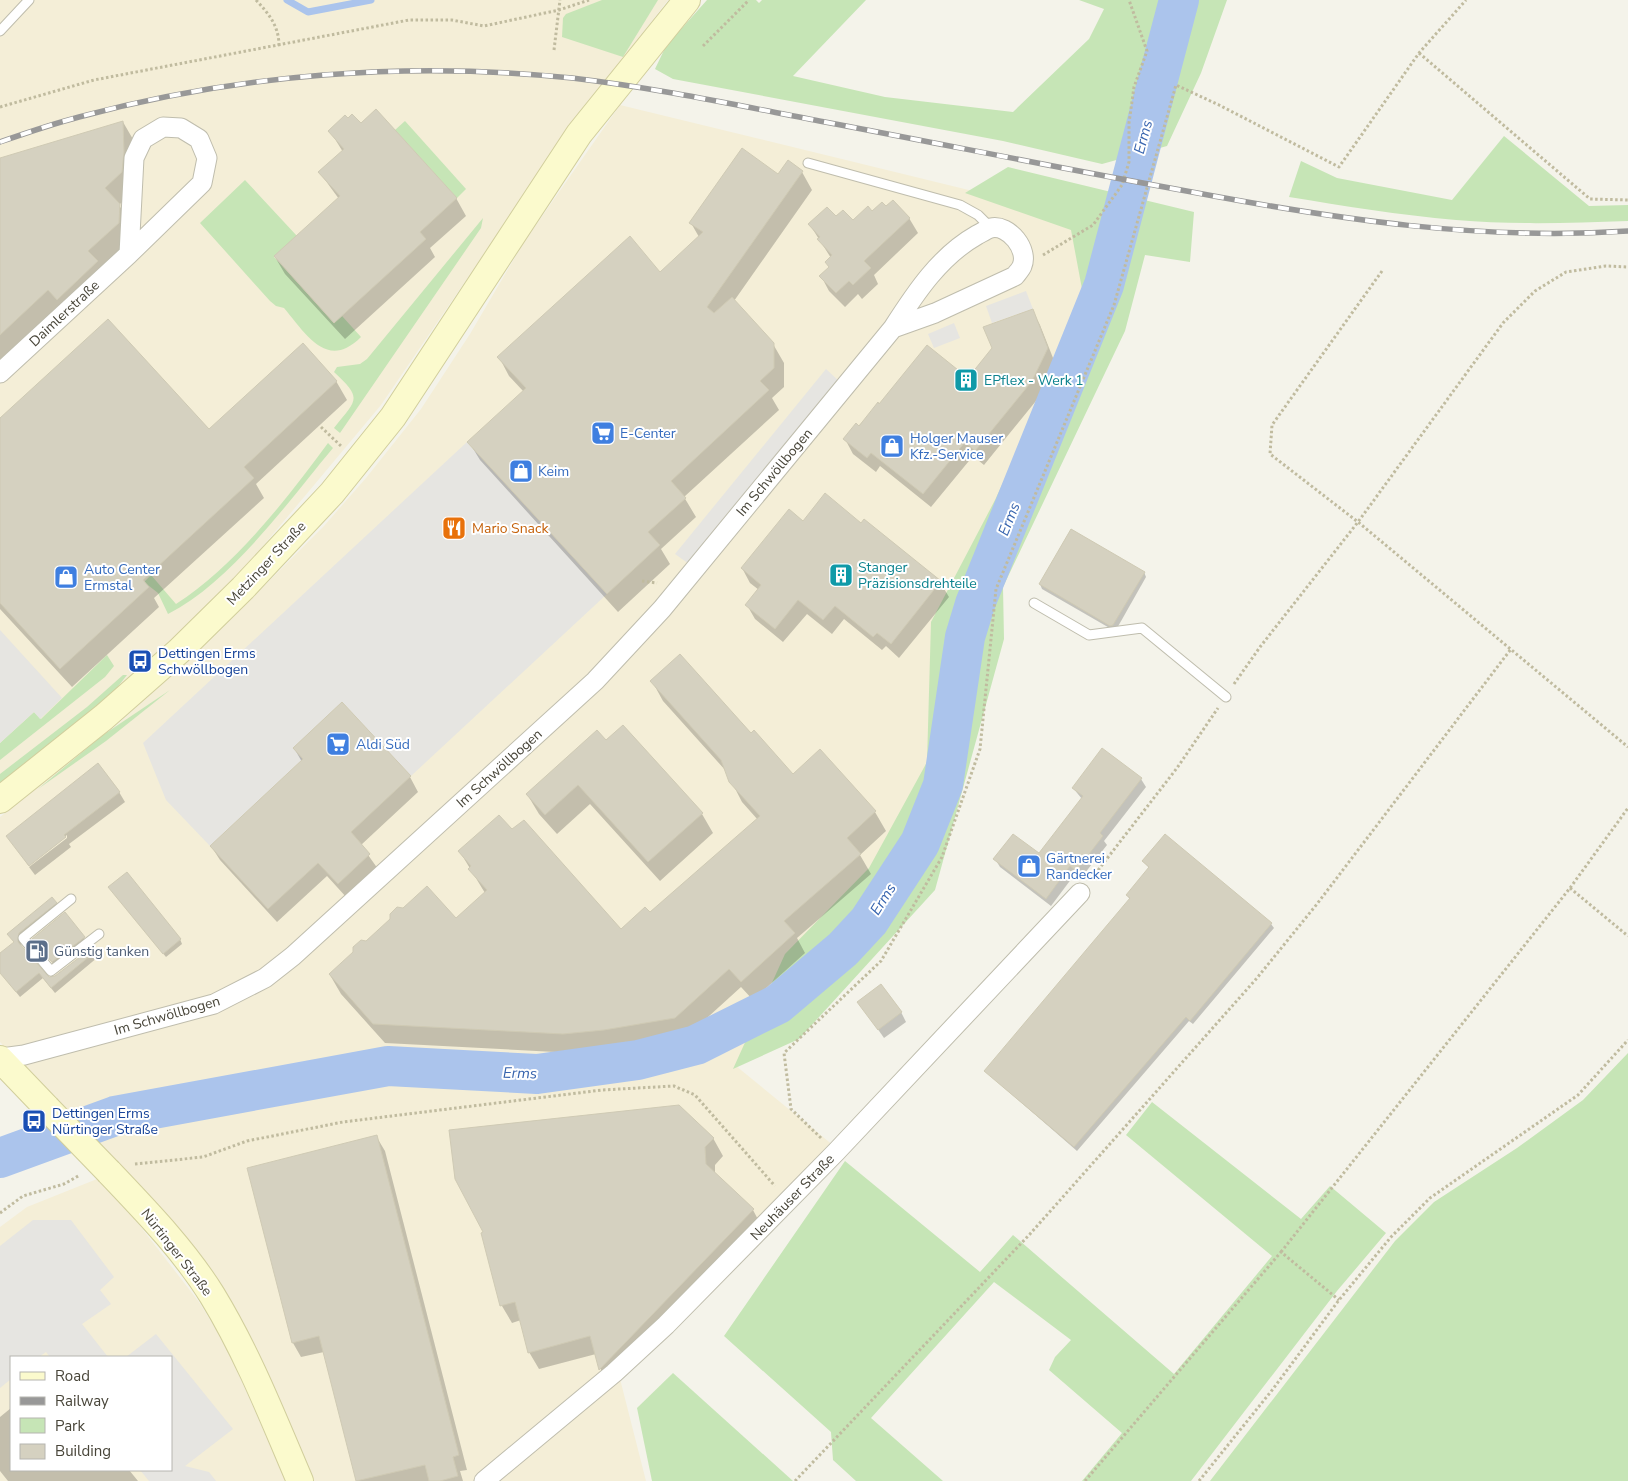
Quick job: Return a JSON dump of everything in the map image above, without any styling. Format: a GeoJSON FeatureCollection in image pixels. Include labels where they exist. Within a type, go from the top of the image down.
{"type":"FeatureCollection","features":[{"type":"Feature","properties":{"kind":"street","name":"Metzinger Straße"},"geometry":{"type":"LineString","coordinates":[[0,800],[135,692],[206,626],[286,544],[348,473],[393,417],[579,134],[687,0]]}},
{"type":"Feature","properties":{"kind":"street","name":"Daimlerstraße"},"geometry":{"type":"LineString","coordinates":[[0,373],[129,254],[202,182],[207,158],[199,140],[182,128],[163,127],[143,139],[134,158],[129,254]]}},
{"type":"Feature","properties":{"kind":"street"},"geometry":{"type":"LineString","coordinates":[[893,328],[935,313],[1015,276],[1022,266],[1022,251],[1014,237],[1004,229],[991,228]]}},
{"type":"Feature","properties":{"kind":"street","name":"Im Schwöllbogen"},"geometry":{"type":"LineString","coordinates":[[0,1058],[33,1052],[214,1004],[265,978],[293,956],[596,681],[662,609],[893,328],[924,283],[964,243],[991,228]]}},
{"type":"Feature","properties":{"kind":"street","name":"Neuhäuser Straße"},"geometry":{"type":"LineString","coordinates":[[484,1481],[637,1353],[836,1152],[1080,893]]}},
{"type":"Feature","properties":{"kind":"street","name":"Nürtinger Straße"},"geometry":{"type":"LineString","coordinates":[[0,1058],[46,1108],[98,1172],[163,1230],[212,1295],[262,1390],[300,1481]]}},
{"type":"Feature","properties":{"kind":"lane"},"geometry":{"type":"LineString","coordinates":[[0,31],[29,0]]}},
{"type":"Feature","properties":{"kind":"lane"},"geometry":{"type":"LineString","coordinates":[[808,163],[960,205],[978,215],[991,228]]}},
{"type":"Feature","properties":{"kind":"lane"},"geometry":{"type":"LineString","coordinates":[[1034,603],[1089,635],[1142,628],[1226,697]]}},
{"type":"Feature","properties":{"kind":"lane"},"geometry":{"type":"LineString","coordinates":[[71,899],[23,938],[51,971],[99,934]]}},
{"type":"Feature","properties":{"kind":"path"},"geometry":{"type":"LineString","coordinates":[[256,0],[270,15],[279,33],[280,46]]}},
{"type":"Feature","properties":{"kind":"path"},"geometry":{"type":"LineString","coordinates":[[554,50],[560,0]]}},
{"type":"Feature","properties":{"kind":"path"},"geometry":{"type":"LineString","coordinates":[[0,107],[94,80],[409,20],[452,20],[484,26],[560,10],[589,0]]}},
{"type":"Feature","properties":{"kind":"path"},"geometry":{"type":"LineString","coordinates":[[703,46],[749,0]]}},
{"type":"Feature","properties":{"kind":"path"},"geometry":{"type":"LineString","coordinates":[[1022,266],[1093,225],[1122,185],[1129,162],[1129,123],[1134,87],[1147,51],[1129,0]]}},
{"type":"Feature","properties":{"kind":"path"},"geometry":{"type":"LineString","coordinates":[[836,1152],[791,1108],[784,1053],[881,961],[942,857],[980,749],[996,589],[1114,305],[1176,85],[1219,104],[1339,167],[1419,53],[1466,0]]}},
{"type":"Feature","properties":{"kind":"path"},"geometry":{"type":"LineString","coordinates":[[1419,53],[1590,199],[1628,200]]}},
{"type":"Feature","properties":{"kind":"path"},"geometry":{"type":"LineString","coordinates":[[1358,522],[1503,323],[1535,291],[1566,272],[1606,266],[1628,267]]}},
{"type":"Feature","properties":{"kind":"path"},"geometry":{"type":"LineString","coordinates":[[1382,270],[1272,425],[1270,454],[1358,522],[1628,747]]}},
{"type":"Feature","properties":{"kind":"path"},"geometry":{"type":"LineString","coordinates":[[321,428],[342,446]]}},
{"type":"Feature","properties":{"kind":"path"},"geometry":{"type":"LineString","coordinates":[[795,1481],[1030,1234],[1257,978],[1318,904],[1511,649]]}},
{"type":"Feature","properties":{"kind":"path"},"geometry":{"type":"LineString","coordinates":[[1085,1481],[1281,1252],[1570,888],[1628,808]]}},
{"type":"Feature","properties":{"kind":"path"},"geometry":{"type":"LineString","coordinates":[[1570,888],[1628,936]]}},
{"type":"Feature","properties":{"kind":"path"},"geometry":{"type":"LineString","coordinates":[[1199,1481],[1273,1389],[1339,1300],[1391,1237],[1430,1198],[1578,1095],[1628,1040]]}},
{"type":"Feature","properties":{"kind":"path"},"geometry":{"type":"LineString","coordinates":[[134,1164],[203,1157],[247,1141],[343,1122],[582,1092],[674,1086],[695,1095],[776,1188],[793,1196]]}},
{"type":"Feature","properties":{"kind":"path"},"geometry":{"type":"LineString","coordinates":[[0,1213],[23,1196],[98,1172]]}},
{"type":"Feature","properties":{"kind":"path"},"geometry":{"type":"LineString","coordinates":[[1281,1252],[1339,1300]]}},
{"type":"Feature","properties":{"kind":"shaded area"},"geometry":{"type":"Polygon","coordinates":[[[0,0],[668,0],[569,129],[381,405],[253,558],[198,617],[127,684],[0,782],[0,0]]]}},
{"type":"Feature","properties":{"kind":"shaded area"},"geometry":{"type":"Polygon","coordinates":[[[620,105],[981,193],[1075,228],[1089,303],[930,760],[872,866],[736,1066],[839,1150],[618,1371],[646,1481],[311,1481],[149,1202],[0,1042],[0,817],[117,725],[253,597],[324,526],[366,478],[421,409],[470,334],[524,242],[620,105]]]}},
{"type":"Feature","properties":{"kind":"shaded area"},"geometry":{"type":"Polygon","coordinates":[[[1026,291],[1033,309],[992,323],[986,306],[1026,291]]]}},
{"type":"Feature","properties":{"kind":"shaded area"},"geometry":{"type":"Polygon","coordinates":[[[954,323],[960,338],[934,348],[928,334],[954,323]]]}},
{"type":"Feature","properties":{"kind":"shaded area"},"geometry":{"type":"Polygon","coordinates":[[[826,369],[840,382],[689,564],[675,554],[826,369]]]}},
{"type":"Feature","properties":{"kind":"shaded area"},"geometry":{"type":"Polygon","coordinates":[[[467,442],[607,594],[411,776],[342,702],[293,748],[303,759],[210,846],[166,800],[143,743],[467,442]]]}},
{"type":"Feature","properties":{"kind":"shaded area"},"geometry":{"type":"Polygon","coordinates":[[[0,630],[62,698],[40,719],[34,712],[0,743],[0,630]]]}},
{"type":"Feature","properties":{"kind":"shaded area"},"geometry":{"type":"Polygon","coordinates":[[[97,1179],[133,1217],[199,1302],[226,1346],[286,1481],[0,1481],[0,1227],[27,1207],[97,1179]]]}},
{"type":"Feature","properties":{"kind":"shaded area"},"geometry":{"type":"Polygon","coordinates":[[[33,1220],[71,1220],[114,1277],[100,1290],[111,1304],[82,1324],[107,1356],[49,1356],[46,1352],[40,1356],[10,1356],[10,1380],[0,1388],[0,1246],[33,1220]]]}},
{"type":"Feature","properties":{"kind":"shaded area"},"geometry":{"type":"Polygon","coordinates":[[[156,1334],[233,1429],[185,1466],[209,1472],[216,1481],[149,1481],[141,1471],[172,1471],[172,1356],[127,1356],[156,1334]]]}},
{"type":"Feature","properties":{"kind":"green space"},"geometry":{"type":"Polygon","coordinates":[[[602,0],[658,0],[623,57],[562,37],[563,18],[566,14],[602,0]]]}},
{"type":"Feature","properties":{"kind":"green space"},"geometry":{"type":"Polygon","coordinates":[[[707,0],[756,0],[759,3],[762,0],[866,0],[793,76],[885,97],[1013,112],[1089,39],[1104,9],[1079,0],[1227,0],[1201,73],[1167,146],[1102,164],[1003,141],[673,79],[655,69],[666,46],[707,0]]]}},
{"type":"Feature","properties":{"kind":"green space"},"geometry":{"type":"Polygon","coordinates":[[[405,121],[466,189],[457,198],[395,130],[405,121]]]}},
{"type":"Feature","properties":{"kind":"green space"},"geometry":{"type":"Polygon","coordinates":[[[1504,136],[1589,206],[1628,205],[1628,221],[1477,222],[1393,213],[1289,197],[1301,161],[1337,178],[1452,200],[1504,136]]]}},
{"type":"Feature","properties":{"kind":"green space"},"geometry":{"type":"Polygon","coordinates":[[[1008,167],[1194,212],[1190,262],[1145,255],[1125,331],[1003,587],[1004,639],[935,890],[799,1039],[733,1069],[785,954],[869,868],[927,762],[931,622],[995,500],[1085,305],[1071,230],[965,193],[1008,167]]]}},
{"type":"Feature","properties":{"kind":"green space"},"geometry":{"type":"Polygon","coordinates":[[[245,180],[297,236],[274,257],[334,323],[342,316],[361,337],[349,347],[327,350],[309,338],[284,308],[276,306],[270,301],[200,223],[245,180]]]}},
{"type":"Feature","properties":{"kind":"green space"},"geometry":{"type":"Polygon","coordinates":[[[483,218],[481,228],[340,433],[334,428],[352,405],[353,394],[334,372],[337,367],[360,364],[367,359],[483,218]]]}},
{"type":"Feature","properties":{"kind":"green space"},"geometry":{"type":"Polygon","coordinates":[[[328,443],[333,448],[257,539],[214,582],[192,600],[168,614],[158,593],[144,582],[151,575],[176,604],[198,589],[239,552],[258,531],[295,487],[328,443]]]}},
{"type":"Feature","properties":{"kind":"green space"},"geometry":{"type":"Polygon","coordinates":[[[107,655],[114,666],[105,677],[0,760],[0,743],[34,712],[41,719],[107,655]]]}},
{"type":"Feature","properties":{"kind":"green space"},"geometry":{"type":"Polygon","coordinates":[[[123,675],[127,675],[105,703],[0,786],[0,774],[87,707],[123,675]]]}},
{"type":"Feature","properties":{"kind":"green space"},"geometry":{"type":"Polygon","coordinates":[[[170,690],[106,741],[38,789],[103,735],[170,690]]]}},
{"type":"Feature","properties":{"kind":"green space"},"geometry":{"type":"Polygon","coordinates":[[[1628,1053],[1628,1481],[1210,1481],[1395,1241],[1434,1202],[1517,1148],[1583,1100],[1628,1053]]]}},
{"type":"Feature","properties":{"kind":"green space"},"geometry":{"type":"Polygon","coordinates":[[[1152,1102],[1301,1219],[1330,1186],[1386,1233],[1337,1291],[1191,1481],[1082,1481],[1122,1433],[1049,1370],[1055,1357],[1071,1340],[994,1282],[871,1418],[943,1481],[856,1481],[833,1460],[831,1432],[724,1336],[845,1161],[980,1272],[1013,1235],[1174,1374],[1272,1256],[1126,1135],[1152,1102]]]}},
{"type":"Feature","properties":{"kind":"green space"},"geometry":{"type":"Polygon","coordinates":[[[673,1373],[793,1481],[652,1481],[637,1408],[673,1373]]]}},
{"type":"Feature","properties":{"kind":"building"},"geometry":{"type":"Polygon","coordinates":[[[376,109],[457,198],[420,232],[426,239],[334,323],[274,256],[340,196],[318,172],[344,149],[328,131],[345,115],[348,118],[352,114],[361,123],[376,109]]]}},
{"type":"Feature","properties":{"kind":"building"},"geometry":{"type":"Polygon","coordinates":[[[123,121],[124,152],[122,172],[105,188],[120,204],[119,223],[88,251],[98,261],[57,300],[48,290],[0,335],[0,158],[123,121]]]}},
{"type":"Feature","properties":{"kind":"building"},"geometry":{"type":"Polygon","coordinates":[[[742,148],[778,174],[788,160],[803,171],[707,307],[714,313],[732,297],[774,343],[774,368],[760,381],[769,390],[671,481],[686,498],[648,532],[660,545],[607,594],[467,442],[526,388],[497,357],[630,236],[660,272],[703,232],[689,223],[742,148]]]}},
{"type":"Feature","properties":{"kind":"building"},"geometry":{"type":"Polygon","coordinates":[[[893,200],[910,218],[864,261],[871,268],[853,285],[849,281],[836,293],[819,276],[829,267],[825,262],[832,255],[817,239],[820,237],[808,224],[827,207],[836,216],[843,210],[853,220],[868,206],[872,211],[882,202],[886,206],[893,200]]]}},
{"type":"Feature","properties":{"kind":"building","name":"EPflex - Werk 1"},"geometry":{"type":"Polygon","coordinates":[[[1033,309],[1048,348],[1032,381],[975,451],[965,442],[923,494],[871,453],[867,458],[843,439],[856,423],[859,426],[878,402],[879,404],[927,345],[968,378],[992,348],[983,327],[1033,309]]]}},
{"type":"Feature","properties":{"kind":"building"},"geometry":{"type":"Polygon","coordinates":[[[108,319],[209,429],[303,343],[337,381],[244,467],[254,478],[143,580],[149,587],[60,669],[0,603],[0,418],[108,319]]]}},
{"type":"Feature","properties":{"kind":"building","name":"Stanger Präzisionsdrehteile"},"geometry":{"type":"Polygon","coordinates":[[[825,493],[861,523],[864,519],[941,581],[891,644],[877,633],[873,637],[835,606],[823,620],[798,600],[775,629],[745,605],[761,585],[741,568],[789,509],[803,521],[825,493]]]}},
{"type":"Feature","properties":{"kind":"building"},"geometry":{"type":"Polygon","coordinates":[[[1071,529],[1145,572],[1113,625],[1110,626],[1039,584],[1071,529]]]}},
{"type":"Feature","properties":{"kind":"building"},"geometry":{"type":"Polygon","coordinates":[[[680,654],[751,733],[754,730],[793,774],[820,749],[876,811],[847,838],[861,854],[784,921],[795,933],[741,982],[729,969],[675,1018],[604,1030],[563,1034],[373,1024],[329,974],[353,952],[353,947],[361,940],[366,941],[390,919],[390,914],[397,907],[403,908],[427,886],[456,918],[487,890],[468,869],[471,866],[458,851],[499,815],[512,829],[524,820],[621,929],[645,907],[650,912],[760,816],[729,782],[721,760],[650,681],[680,654]]]}},
{"type":"Feature","properties":{"kind":"building"},"geometry":{"type":"Polygon","coordinates":[[[342,702],[411,776],[351,832],[370,854],[338,884],[318,863],[268,909],[210,846],[303,759],[293,748],[342,702]]]}},
{"type":"Feature","properties":{"kind":"building"},"geometry":{"type":"Polygon","coordinates":[[[623,725],[703,813],[648,862],[578,785],[545,815],[526,794],[597,730],[606,740],[623,725]]]}},
{"type":"Feature","properties":{"kind":"building"},"geometry":{"type":"Polygon","coordinates":[[[1102,748],[1142,778],[1100,833],[1103,836],[1076,871],[1070,866],[1046,899],[993,859],[1013,834],[1039,853],[1083,796],[1072,788],[1102,748]]]}},
{"type":"Feature","properties":{"kind":"building"},"geometry":{"type":"Polygon","coordinates":[[[98,763],[120,792],[64,835],[66,837],[29,866],[6,836],[98,763]]]}},
{"type":"Feature","properties":{"kind":"building"},"geometry":{"type":"Polygon","coordinates":[[[1165,834],[1272,923],[1190,1021],[1186,1017],[1074,1147],[984,1071],[1130,898],[1126,895],[1149,867],[1142,861],[1165,834]]]}},
{"type":"Feature","properties":{"kind":"building"},"geometry":{"type":"Polygon","coordinates":[[[127,872],[181,939],[163,954],[108,887],[127,872]]]}},
{"type":"Feature","properties":{"kind":"building"},"geometry":{"type":"Polygon","coordinates":[[[52,897],[57,903],[19,933],[18,942],[49,977],[55,976],[93,947],[96,951],[51,988],[39,973],[16,992],[0,973],[0,953],[14,942],[7,934],[52,897]]]}},
{"type":"Feature","properties":{"kind":"building"},"geometry":{"type":"Polygon","coordinates":[[[65,912],[85,937],[52,962],[32,939],[65,912]]]}},
{"type":"Feature","properties":{"kind":"building"},"geometry":{"type":"Polygon","coordinates":[[[881,984],[902,1012],[878,1030],[857,1002],[881,984]]]}},
{"type":"Feature","properties":{"kind":"building"},"geometry":{"type":"Polygon","coordinates":[[[679,1105],[714,1138],[705,1147],[706,1164],[754,1209],[599,1370],[590,1336],[528,1353],[515,1302],[500,1306],[481,1233],[483,1232],[455,1179],[449,1130],[679,1105]]]}},
{"type":"Feature","properties":{"kind":"building"},"geometry":{"type":"Polygon","coordinates":[[[377,1135],[459,1455],[453,1457],[458,1476],[440,1481],[429,1481],[425,1465],[356,1481],[319,1336],[292,1343],[247,1168],[377,1135]]]}},
{"type":"Feature","properties":{"kind":"waterway"},"geometry":{"type":"LineString","coordinates":[[287,0],[308,12],[371,0]]}},
{"type":"Feature","properties":{"kind":"waterway","name":"Erms"},"geometry":{"type":"LineString","coordinates":[[0,1158],[115,1116],[388,1066],[537,1074],[638,1060],[696,1045],[778,1004],[843,949],[869,921],[920,843],[943,785],[965,637],[975,604],[1104,285],[1179,0]]}},
{"type":"Feature","properties":{"kind":"railway"},"geometry":{"type":"LineString","coordinates":[[0,142],[69,120],[139,102],[200,90],[262,81],[386,72],[510,73],[572,78],[667,92],[1146,184],[1354,219],[1463,230],[1518,233],[1628,231]]}},
{"type":"Feature","properties":{"kind":"place","name":"EPflex - Werk 1"},"geometry":{"type":"Point","coordinates":[966,380]}},
{"type":"Feature","properties":{"kind":"place","name":"E-Center"},"geometry":{"type":"Point","coordinates":[603,433]}},
{"type":"Feature","properties":{"kind":"place","name":"Holger Mauser Kfz.-Service"},"geometry":{"type":"Point","coordinates":[892,446]}},
{"type":"Feature","properties":{"kind":"place","name":"Keim"},"geometry":{"type":"Point","coordinates":[521,471]}},
{"type":"Feature","properties":{"kind":"place","name":"Mario Snack"},"geometry":{"type":"Point","coordinates":[454,528]}},
{"type":"Feature","properties":{"kind":"place","name":"Stanger Präzisionsdrehteile"},"geometry":{"type":"Point","coordinates":[841,575]}},
{"type":"Feature","properties":{"kind":"place","name":"Auto Center Ermstal"},"geometry":{"type":"Point","coordinates":[66,577]}},
{"type":"Feature","properties":{"kind":"place","name":"Dettingen Erms Schwöllbogen"},"geometry":{"type":"Point","coordinates":[140,661]}},
{"type":"Feature","properties":{"kind":"place","name":"Aldi Süd"},"geometry":{"type":"Point","coordinates":[338,744]}},
{"type":"Feature","properties":{"kind":"place","name":"Gärtnerei Randecker"},"geometry":{"type":"Point","coordinates":[1029,866]}},
{"type":"Feature","properties":{"kind":"place","name":"Günstig tanken"},"geometry":{"type":"Point","coordinates":[37,951]}},
{"type":"Feature","properties":{"kind":"place","name":"Dettingen Erms Nürtinger Straße"},"geometry":{"type":"Point","coordinates":[34,1121]}}]}
